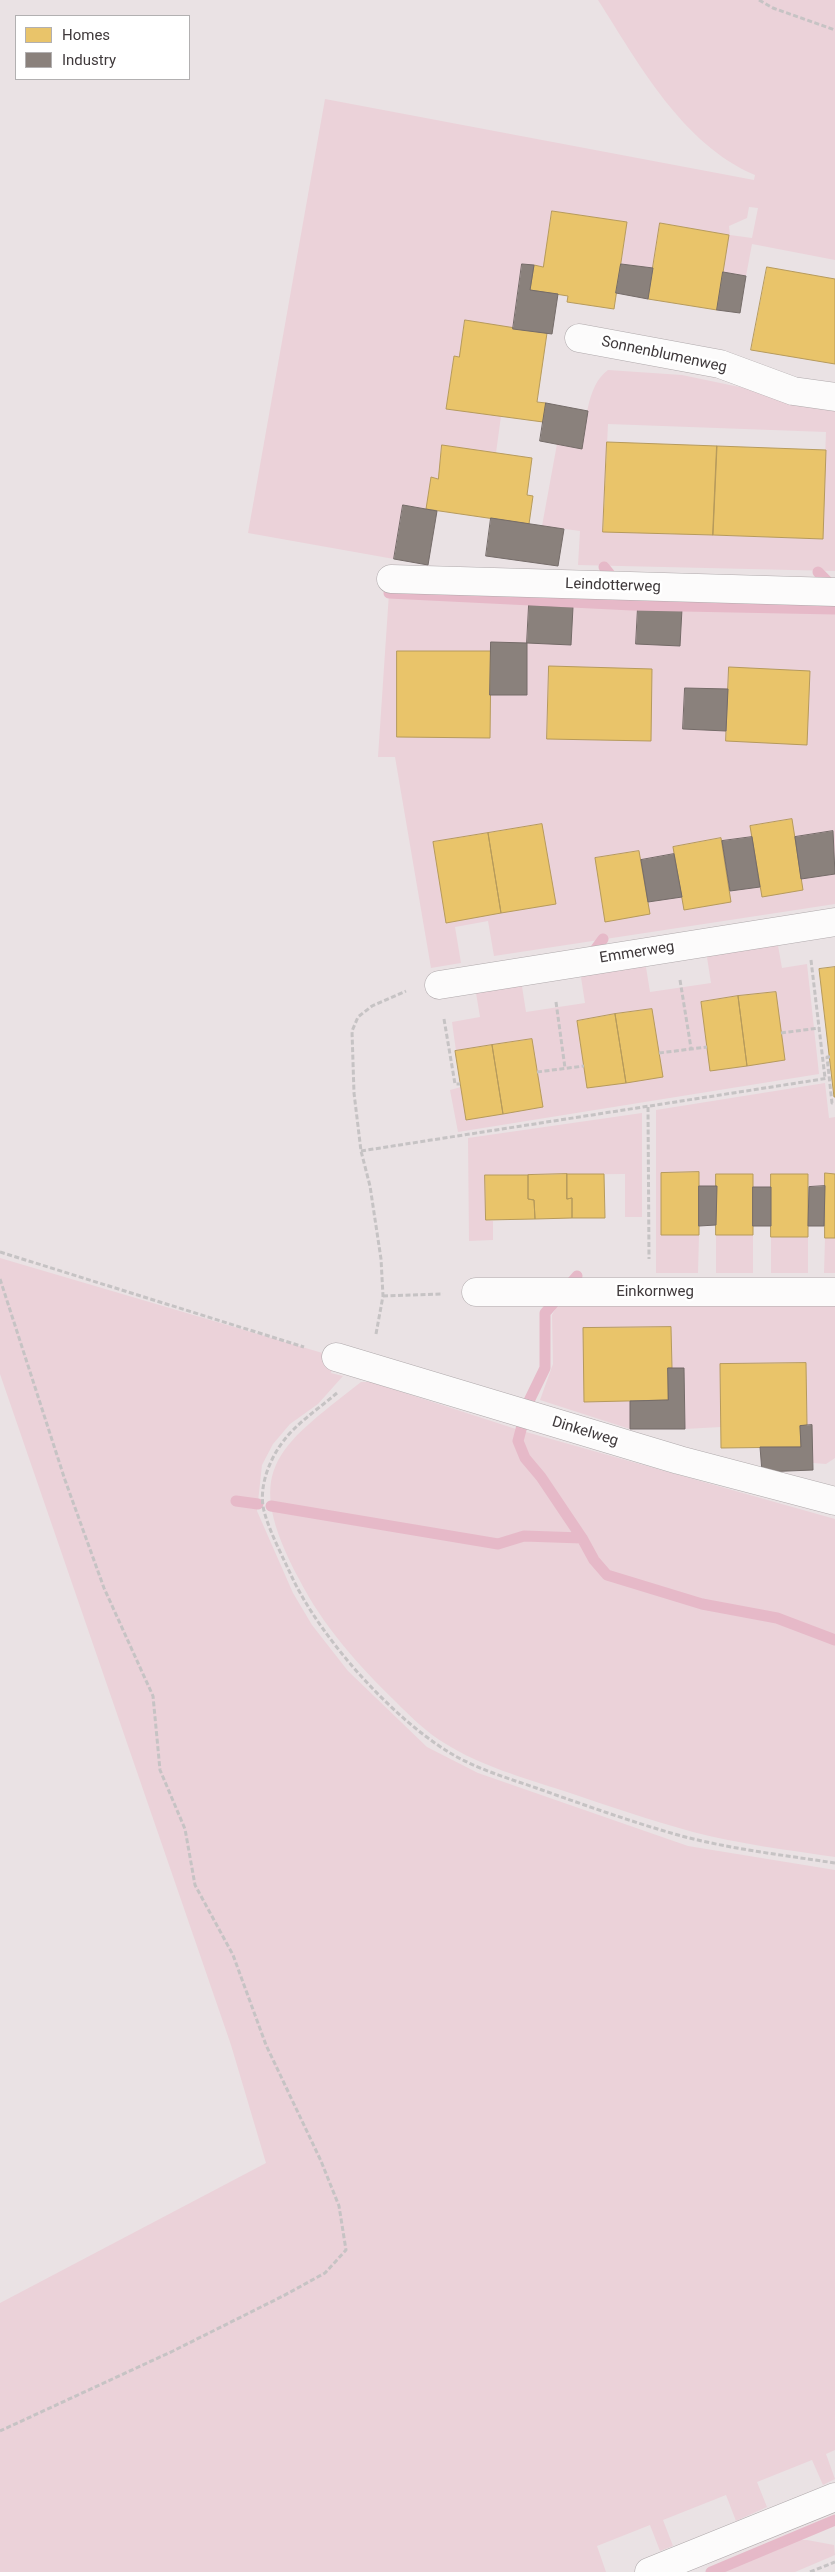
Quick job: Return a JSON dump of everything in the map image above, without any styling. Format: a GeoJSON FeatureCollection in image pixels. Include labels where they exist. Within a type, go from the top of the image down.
{"type":"FeatureCollection","features":[{"type":"Feature","properties":{"kind":"street","name":"Sonnenblumenweg"},"geometry":{"type":"LineString","coordinates":[[579,338],[720,364],[793,391],[835,397]]}},
{"type":"Feature","properties":{"kind":"street","name":"Leindotterweg"},"geometry":{"type":"LineString","coordinates":[[391,579],[835,592]]}},
{"type":"Feature","properties":{"kind":"street","name":"Emmerweg"},"geometry":{"type":"LineString","coordinates":[[439,985],[835,922]]}},
{"type":"Feature","properties":{"kind":"street","name":"Einkornweg"},"geometry":{"type":"LineString","coordinates":[[476,1292],[835,1292]]}},
{"type":"Feature","properties":{"kind":"street","name":"Dinkelweg"},"geometry":{"type":"LineString","coordinates":[[336,1357],[679,1460],[835,1501]]}},
{"type":"Feature","properties":{"kind":"street"},"geometry":{"type":"LineString","coordinates":[[649,2572],[835,2497]]}},
{"type":"Feature","properties":{"kind":"path"},"geometry":{"type":"LineString","coordinates":[[759,0],[773,8],[835,30]]}},
{"type":"Feature","properties":{"kind":"path"},"geometry":{"type":"LineString","coordinates":[[806,926],[827,1078],[832,1103],[835,1103]]}},
{"type":"Feature","properties":{"kind":"path"},"geometry":{"type":"LineString","coordinates":[[675,947],[691,1048]]}},
{"type":"Feature","properties":{"kind":"path"},"geometry":{"type":"LineString","coordinates":[[551,966],[565,1068]]}},
{"type":"Feature","properties":{"kind":"path"},"geometry":{"type":"LineString","coordinates":[[460,1084],[455,1084],[439,985],[399,993],[372,1006],[358,1018],[352,1031],[354,1093],[361,1151],[376,1223],[383,1296],[373,1355],[365,1366],[282,1442],[270,1460],[266,1480],[264,1510],[300,1594],[321,1628],[349,1662],[396,1710],[448,1752],[488,1771],[678,1835],[745,1849],[835,1862]]}},
{"type":"Feature","properties":{"kind":"path"},"geometry":{"type":"LineString","coordinates":[[781,1032],[819,1028]]}},
{"type":"Feature","properties":{"kind":"path"},"geometry":{"type":"LineString","coordinates":[[659,1053],[707,1047]]}},
{"type":"Feature","properties":{"kind":"path"},"geometry":{"type":"LineString","coordinates":[[827,1078],[827,1057],[830,1057]]}},
{"type":"Feature","properties":{"kind":"path"},"geometry":{"type":"LineString","coordinates":[[537,1072],[584,1066]]}},
{"type":"Feature","properties":{"kind":"path"},"geometry":{"type":"LineString","coordinates":[[361,1151],[827,1078]]}},
{"type":"Feature","properties":{"kind":"path"},"geometry":{"type":"LineString","coordinates":[[648,1107],[649,1292]]}},
{"type":"Feature","properties":{"kind":"path"},"geometry":{"type":"LineString","coordinates":[[0,1252],[336,1357]]}},
{"type":"Feature","properties":{"kind":"path"},"geometry":{"type":"LineString","coordinates":[[0,1280],[65,1480],[104,1588],[153,1696],[160,1770],[185,1830],[195,1885],[233,1955],[266,2045],[321,2161],[339,2206],[346,2250],[324,2273],[283,2296],[173,2351],[0,2430]]}},
{"type":"Feature","properties":{"kind":"path"},"geometry":{"type":"LineString","coordinates":[[383,1296],[476,1292]]}},
{"type":"Feature","properties":{"kind":"path"},"geometry":{"type":"LineString","coordinates":[[810,2572],[835,2562]]}},
{"type":"Feature","properties":{"kind":"shaded area"},"geometry":{"type":"Polygon","coordinates":[[[598,0],[835,0],[835,260],[752,244],[746,276],[723,272],[729,235],[661,223],[653,268],[621,264],[627,222],[552,211],[543,267],[522,264],[513,329],[465,320],[459,357],[454,356],[446,408],[501,416],[496,453],[442,446],[438,479],[431,478],[426,509],[403,505],[394,559],[248,533],[325,99],[754,180],[755,175],[729,161],[705,144],[664,100],[598,0]],[[749,207],[747,218],[729,226],[730,235],[752,238],[758,208],[749,207]]]}},
{"type":"Feature","properties":{"kind":"shaded area"},"geometry":{"type":"Polygon","coordinates":[[[608,370],[682,375],[835,407],[835,571],[578,565],[580,531],[542,526],[557,444],[582,449],[588,406],[595,386],[608,370]],[[608,424],[603,531],[822,539],[826,432],[608,424]]]}},
{"type":"Feature","properties":{"kind":"shaded area"},"geometry":{"type":"Polygon","coordinates":[[[389,593],[632,605],[835,609],[835,904],[494,956],[488,921],[455,927],[461,963],[431,968],[395,757],[378,757],[389,593]]]}},
{"type":"Feature","properties":{"kind":"shaded area"},"geometry":{"type":"Polygon","coordinates":[[[777,940],[782,968],[807,964],[819,1074],[458,1132],[450,1090],[461,1087],[452,1022],[480,1017],[475,987],[521,980],[526,1012],[585,1003],[580,971],[645,961],[650,992],[711,983],[706,951],[777,940]]]}},
{"type":"Feature","properties":{"kind":"shaded area"},"geometry":{"type":"Polygon","coordinates":[[[825,1083],[829,1118],[835,1117],[835,1174],[825,1174],[825,1186],[809,1187],[808,1174],[771,1174],[771,1187],[753,1187],[753,1174],[717,1174],[717,1186],[699,1186],[698,1173],[662,1173],[661,1235],[699,1235],[698,1273],[656,1273],[656,1110],[825,1083]]]}},
{"type":"Feature","properties":{"kind":"shaded area"},"geometry":{"type":"Polygon","coordinates":[[[642,1113],[642,1217],[625,1217],[625,1174],[486,1175],[486,1220],[493,1221],[493,1240],[469,1241],[468,1138],[642,1113]]]}},
{"type":"Feature","properties":{"kind":"shaded area"},"geometry":{"type":"Polygon","coordinates":[[[716,1235],[753,1235],[753,1273],[716,1273],[716,1235]]]}},
{"type":"Feature","properties":{"kind":"shaded area"},"geometry":{"type":"Polygon","coordinates":[[[771,1237],[808,1237],[808,1273],[771,1273],[771,1237]]]}},
{"type":"Feature","properties":{"kind":"shaded area"},"geometry":{"type":"Polygon","coordinates":[[[825,1238],[835,1238],[835,1273],[824,1273],[825,1238]]]}},
{"type":"Feature","properties":{"kind":"shaded area"},"geometry":{"type":"Polygon","coordinates":[[[0,1258],[336,1357],[331,1373],[343,1376],[318,1404],[290,1424],[273,1444],[262,1465],[257,1511],[293,1593],[312,1625],[348,1671],[427,1747],[478,1773],[688,1846],[835,1870],[835,2450],[826,2454],[835,2479],[823,2485],[812,2460],[757,2482],[767,2507],[736,2521],[726,2495],[663,2520],[673,2546],[660,2551],[650,2525],[597,2546],[606,2572],[0,2572],[0,2303],[266,2163],[231,2045],[0,1374],[0,1258]]]}},
{"type":"Feature","properties":{"kind":"shaded area"},"geometry":{"type":"Polygon","coordinates":[[[562,1304],[835,1305],[835,1458],[826,1464],[813,1463],[812,1425],[807,1425],[806,1363],[720,1364],[721,1427],[685,1429],[684,1368],[672,1368],[671,1327],[584,1401],[630,1401],[630,1429],[540,1400],[553,1364],[552,1315],[556,1308],[562,1304]]]}},
{"type":"Feature","properties":{"kind":"shaded area"},"geometry":{"type":"Polygon","coordinates":[[[361,1382],[371,1382],[519,1430],[835,1519],[835,1857],[746,1843],[693,1832],[503,1771],[459,1752],[439,1740],[420,1725],[382,1688],[342,1644],[308,1596],[282,1542],[272,1512],[271,1487],[276,1465],[288,1445],[307,1426],[361,1382]]]}},
{"type":"Feature","properties":{"kind":"shaded area"},"geometry":{"type":"Polygon","coordinates":[[[791,2540],[807,2540],[834,2545],[835,2555],[795,2572],[711,2572],[791,2540]]]}},
{"type":"Feature","properties":{"kind":"building: Homes"},"geometry":{"type":"Polygon","coordinates":[[[552,211],[627,222],[614,309],[567,302],[568,296],[530,290],[534,265],[543,267],[552,211]]]}},
{"type":"Feature","properties":{"kind":"building: Homes"},"geometry":{"type":"Polygon","coordinates":[[[660,223],[729,235],[717,310],[648,299],[660,223]]]}},
{"type":"Feature","properties":{"kind":"building: Homes"},"geometry":{"type":"Polygon","coordinates":[[[767,267],[835,279],[835,364],[751,350],[767,267]]]}},
{"type":"Feature","properties":{"kind":"building: Homes"},"geometry":{"type":"Polygon","coordinates":[[[465,320],[547,333],[537,402],[546,403],[543,422],[446,409],[454,356],[459,357],[465,320]]]}},
{"type":"Feature","properties":{"kind":"building: Homes"},"geometry":{"type":"Polygon","coordinates":[[[607,442],[717,446],[713,535],[603,532],[607,442]]]}},
{"type":"Feature","properties":{"kind":"building: Homes"},"geometry":{"type":"Polygon","coordinates":[[[442,445],[532,458],[527,495],[533,496],[529,524],[426,509],[431,477],[438,479],[442,445]]]}},
{"type":"Feature","properties":{"kind":"building: Homes"},"geometry":{"type":"Polygon","coordinates":[[[717,446],[826,450],[823,539],[713,535],[717,446]]]}},
{"type":"Feature","properties":{"kind":"building: Homes"},"geometry":{"type":"Polygon","coordinates":[[[397,651],[491,651],[490,738],[397,737],[397,651]]]}},
{"type":"Feature","properties":{"kind":"building: Homes"},"geometry":{"type":"Polygon","coordinates":[[[549,666],[652,669],[651,741],[547,739],[549,666]]]}},
{"type":"Feature","properties":{"kind":"building: Homes"},"geometry":{"type":"Polygon","coordinates":[[[729,667],[810,671],[807,745],[726,741],[729,667]]]}},
{"type":"Feature","properties":{"kind":"building: Homes"},"geometry":{"type":"Polygon","coordinates":[[[792,819],[803,890],[762,897],[750,826],[792,819]]]}},
{"type":"Feature","properties":{"kind":"building: Homes"},"geometry":{"type":"Polygon","coordinates":[[[542,824],[556,904],[501,913],[488,833],[542,824]]]}},
{"type":"Feature","properties":{"kind":"building: Homes"},"geometry":{"type":"Polygon","coordinates":[[[488,833],[501,913],[446,923],[433,842],[488,833]]]}},
{"type":"Feature","properties":{"kind":"building: Homes"},"geometry":{"type":"Polygon","coordinates":[[[721,838],[731,902],[684,910],[673,847],[721,838]]]}},
{"type":"Feature","properties":{"kind":"building: Homes"},"geometry":{"type":"Polygon","coordinates":[[[639,851],[650,914],[605,922],[595,858],[639,851]]]}},
{"type":"Feature","properties":{"kind":"building: Homes"},"geometry":{"type":"Polygon","coordinates":[[[835,967],[835,1097],[834,1097],[819,969],[835,967]]]}},
{"type":"Feature","properties":{"kind":"building: Homes"},"geometry":{"type":"Polygon","coordinates":[[[776,992],[785,1060],[747,1066],[738,996],[776,992]]]}},
{"type":"Feature","properties":{"kind":"building: Homes"},"geometry":{"type":"Polygon","coordinates":[[[738,996],[747,1066],[710,1071],[701,1002],[738,996]]]}},
{"type":"Feature","properties":{"kind":"building: Homes"},"geometry":{"type":"Polygon","coordinates":[[[652,1009],[663,1077],[626,1083],[615,1014],[652,1009]]]}},
{"type":"Feature","properties":{"kind":"building: Homes"},"geometry":{"type":"Polygon","coordinates":[[[615,1014],[626,1083],[587,1088],[577,1021],[615,1014]]]}},
{"type":"Feature","properties":{"kind":"building: Homes"},"geometry":{"type":"Polygon","coordinates":[[[532,1039],[543,1107],[503,1114],[492,1045],[532,1039]]]}},
{"type":"Feature","properties":{"kind":"building: Homes"},"geometry":{"type":"Polygon","coordinates":[[[492,1045],[503,1114],[466,1120],[455,1051],[492,1045]]]}},
{"type":"Feature","properties":{"kind":"building: Homes"},"geometry":{"type":"Polygon","coordinates":[[[699,1172],[699,1235],[661,1235],[661,1173],[699,1172]]]}},
{"type":"Feature","properties":{"kind":"building: Homes"},"geometry":{"type":"Polygon","coordinates":[[[825,1173],[835,1174],[835,1238],[825,1238],[825,1173]]]}},
{"type":"Feature","properties":{"kind":"building: Homes"},"geometry":{"type":"Polygon","coordinates":[[[567,1174],[604,1174],[605,1218],[572,1218],[572,1198],[567,1199],[567,1174]]]}},
{"type":"Feature","properties":{"kind":"building: Homes"},"geometry":{"type":"Polygon","coordinates":[[[567,1174],[567,1199],[572,1198],[572,1218],[535,1219],[534,1200],[528,1199],[528,1175],[567,1174]]]}},
{"type":"Feature","properties":{"kind":"building: Homes"},"geometry":{"type":"Polygon","coordinates":[[[716,1174],[753,1174],[753,1235],[716,1235],[716,1174]]]}},
{"type":"Feature","properties":{"kind":"building: Homes"},"geometry":{"type":"Polygon","coordinates":[[[771,1174],[808,1174],[808,1237],[771,1237],[771,1174]]]}},
{"type":"Feature","properties":{"kind":"building: Homes"},"geometry":{"type":"Polygon","coordinates":[[[485,1175],[528,1175],[528,1199],[534,1200],[535,1219],[486,1220],[485,1175]]]}},
{"type":"Feature","properties":{"kind":"building: Homes"},"geometry":{"type":"Polygon","coordinates":[[[671,1327],[672,1368],[668,1368],[668,1400],[584,1402],[583,1328],[671,1327]]]}},
{"type":"Feature","properties":{"kind":"building: Homes"},"geometry":{"type":"Polygon","coordinates":[[[806,1363],[807,1425],[800,1426],[801,1447],[721,1448],[720,1364],[806,1363]]]}},
{"type":"Feature","properties":{"kind":"building: Industry"},"geometry":{"type":"Polygon","coordinates":[[[522,264],[534,265],[530,290],[558,294],[552,334],[513,329],[522,264]]]}},
{"type":"Feature","properties":{"kind":"building: Industry"},"geometry":{"type":"Polygon","coordinates":[[[621,264],[653,268],[648,299],[616,293],[621,264]]]}},
{"type":"Feature","properties":{"kind":"building: Industry"},"geometry":{"type":"Polygon","coordinates":[[[723,272],[746,276],[740,313],[717,310],[723,272]]]}},
{"type":"Feature","properties":{"kind":"building: Industry"},"geometry":{"type":"Polygon","coordinates":[[[546,403],[588,411],[582,449],[540,441],[546,403]]]}},
{"type":"Feature","properties":{"kind":"building: Industry"},"geometry":{"type":"Polygon","coordinates":[[[403,505],[437,511],[428,565],[394,559],[403,505]]]}},
{"type":"Feature","properties":{"kind":"building: Industry"},"geometry":{"type":"Polygon","coordinates":[[[491,518],[564,529],[558,566],[486,556],[491,518]]]}},
{"type":"Feature","properties":{"kind":"building: Industry"},"geometry":{"type":"Polygon","coordinates":[[[529,605],[573,607],[571,645],[527,643],[529,605]]]}},
{"type":"Feature","properties":{"kind":"building: Industry"},"geometry":{"type":"Polygon","coordinates":[[[638,607],[682,609],[680,646],[636,644],[638,607]]]}},
{"type":"Feature","properties":{"kind":"building: Industry"},"geometry":{"type":"Polygon","coordinates":[[[491,642],[527,643],[527,695],[490,695],[491,642]]]}},
{"type":"Feature","properties":{"kind":"building: Industry"},"geometry":{"type":"Polygon","coordinates":[[[685,688],[728,689],[726,731],[683,729],[685,688]]]}},
{"type":"Feature","properties":{"kind":"building: Industry"},"geometry":{"type":"Polygon","coordinates":[[[833,831],[835,874],[801,879],[795,837],[833,831]]]}},
{"type":"Feature","properties":{"kind":"building: Industry"},"geometry":{"type":"Polygon","coordinates":[[[752,837],[760,887],[730,891],[722,841],[752,837]]]}},
{"type":"Feature","properties":{"kind":"building: Industry"},"geometry":{"type":"Polygon","coordinates":[[[674,854],[682,897],[648,902],[641,860],[674,854]]]}},
{"type":"Feature","properties":{"kind":"building: Industry"},"geometry":{"type":"Polygon","coordinates":[[[699,1186],[717,1186],[716,1225],[699,1226],[699,1186]]]}},
{"type":"Feature","properties":{"kind":"building: Industry"},"geometry":{"type":"Polygon","coordinates":[[[825,1186],[824,1226],[808,1226],[809,1187],[825,1186]]]}},
{"type":"Feature","properties":{"kind":"building: Industry"},"geometry":{"type":"Polygon","coordinates":[[[753,1187],[771,1187],[771,1226],[753,1226],[753,1187]]]}},
{"type":"Feature","properties":{"kind":"building: Industry"},"geometry":{"type":"Polygon","coordinates":[[[668,1368],[684,1368],[685,1429],[630,1429],[630,1401],[668,1400],[668,1368]]]}},
{"type":"Feature","properties":{"kind":"building: Industry"},"geometry":{"type":"Polygon","coordinates":[[[812,1425],[813,1470],[762,1472],[760,1447],[801,1447],[800,1426],[812,1425]]]}},
{"type":"Feature","properties":{"kind":"waterway"},"geometry":{"type":"LineString","coordinates":[[604,567],[617,583]]}},
{"type":"Feature","properties":{"kind":"waterway"},"geometry":{"type":"LineString","coordinates":[[818,572],[835,589]]}},
{"type":"Feature","properties":{"kind":"waterway"},"geometry":{"type":"LineString","coordinates":[[389,593],[632,605],[835,609]]}},
{"type":"Feature","properties":{"kind":"waterway"},"geometry":{"type":"LineString","coordinates":[[589,958],[603,939]]}},
{"type":"Feature","properties":{"kind":"waterway"},"geometry":{"type":"LineString","coordinates":[[577,1276],[545,1313],[545,1368],[528,1403],[518,1441],[525,1458],[541,1477],[582,1538]]}},
{"type":"Feature","properties":{"kind":"waterway"},"geometry":{"type":"LineString","coordinates":[[236,1501],[258,1504]]}},
{"type":"Feature","properties":{"kind":"waterway"},"geometry":{"type":"LineString","coordinates":[[271,1506],[498,1544],[524,1536],[582,1538],[594,1560],[607,1575],[702,1604],[777,1618],[835,1640]]}},
{"type":"Feature","properties":{"kind":"waterway"},"geometry":{"type":"LineString","coordinates":[[711,2572],[835,2520]]}}]}
